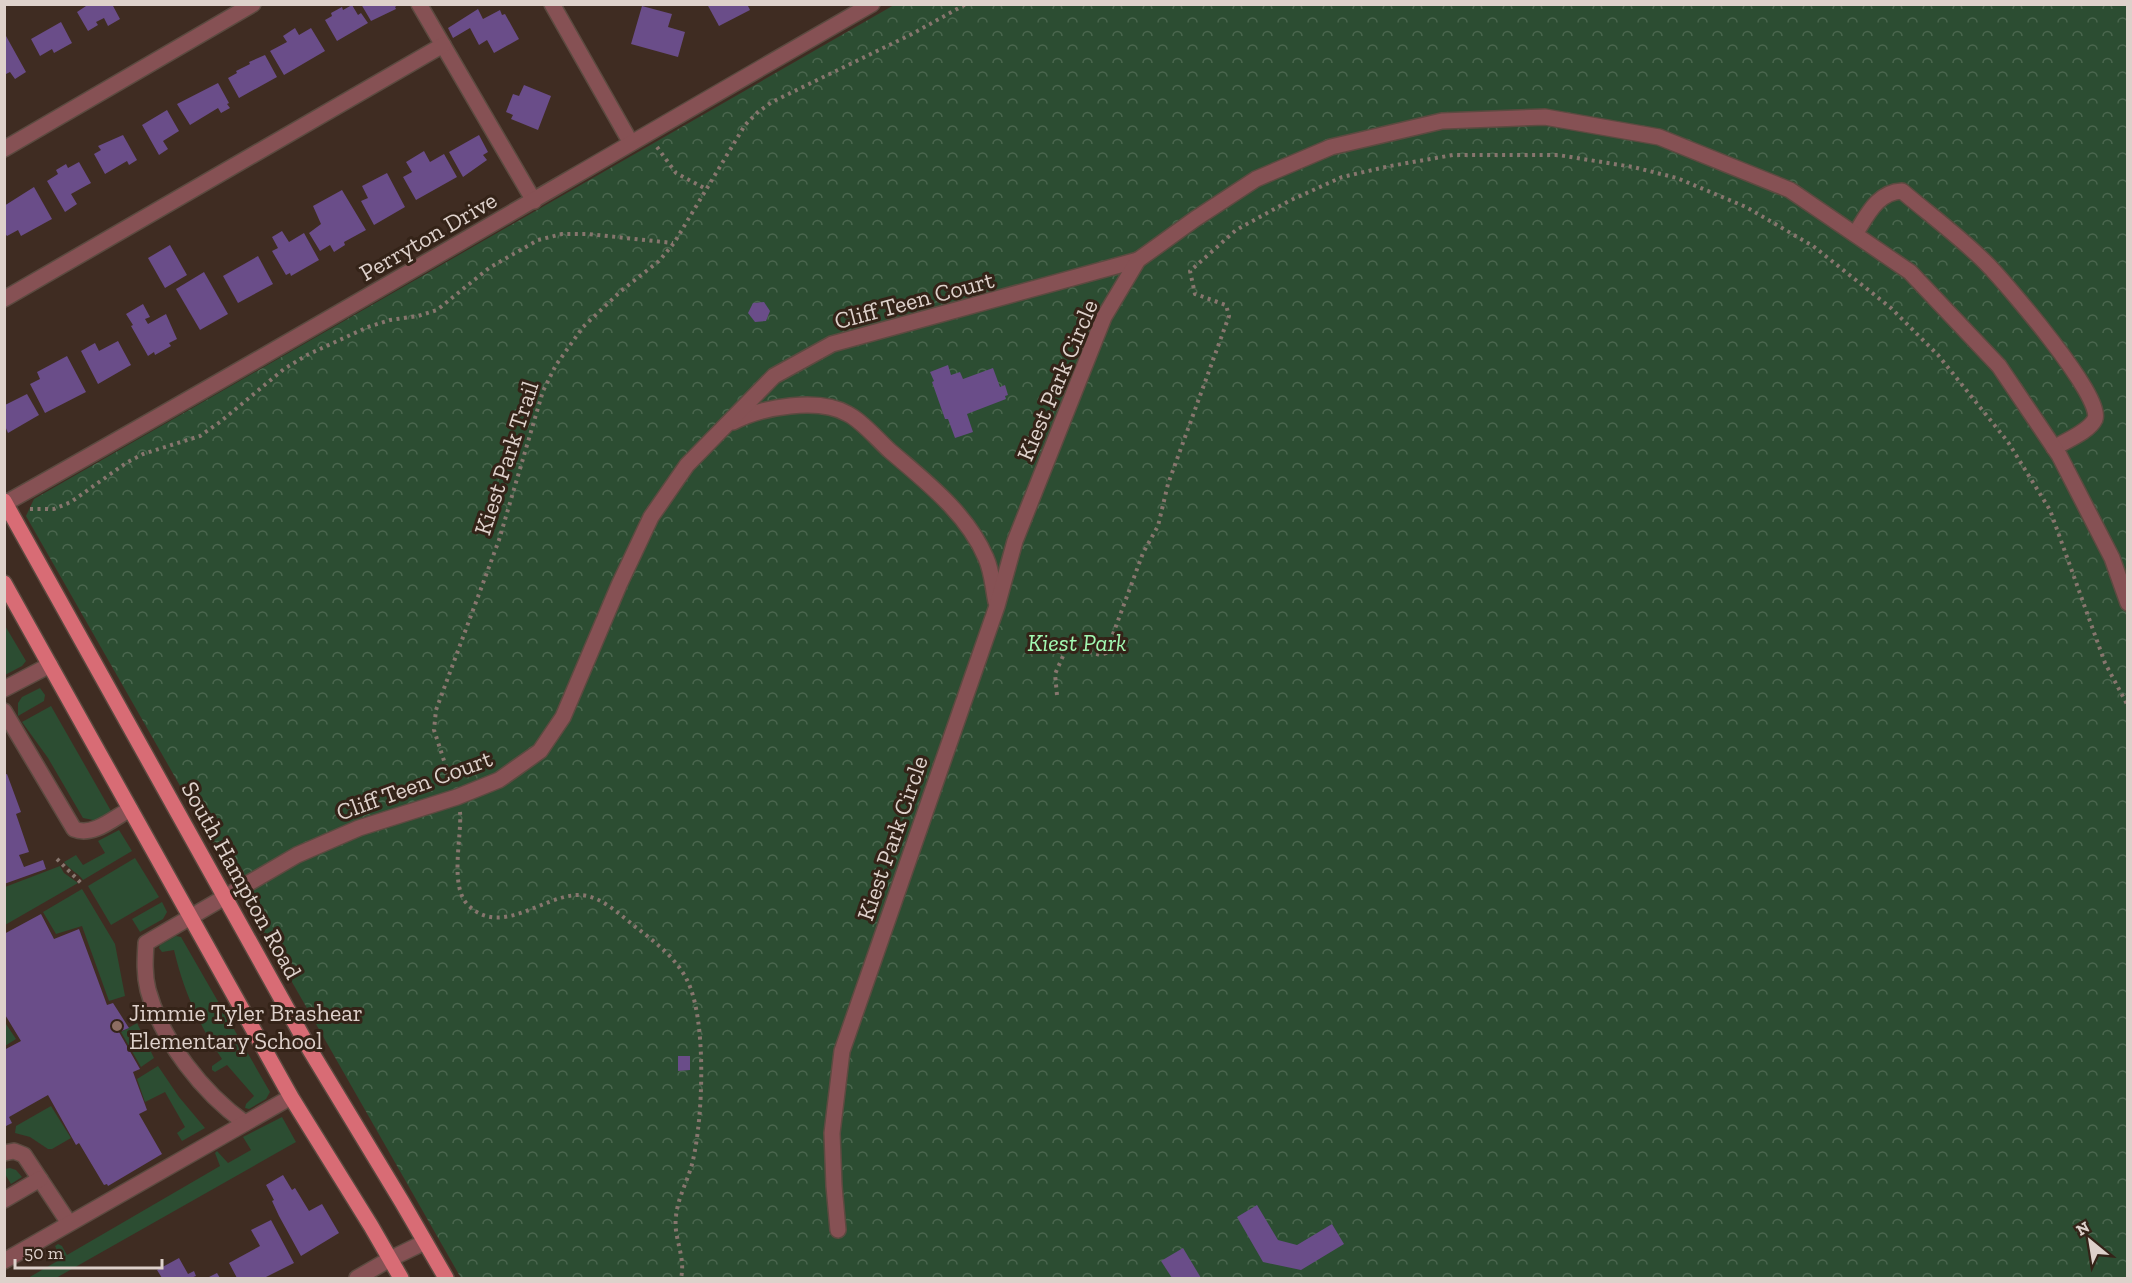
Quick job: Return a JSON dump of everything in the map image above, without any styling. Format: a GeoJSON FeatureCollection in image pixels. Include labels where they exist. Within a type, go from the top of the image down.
{"type":"FeatureCollection","features":[{"type":"Feature","properties":{"kind":"main road","name":"South Hampton Road"},"geometry":{"type":"LineString","coordinates":[[5,502],[310,1050],[446,1278]]}},
{"type":"Feature","properties":{"kind":"main road"},"geometry":{"type":"LineString","coordinates":[[4,583],[291,1097],[401,1278]]}},
{"type":"Feature","properties":{"kind":"street"},"geometry":{"type":"LineString","coordinates":[[4,149],[253,4]]}},
{"type":"Feature","properties":{"kind":"street"},"geometry":{"type":"LineString","coordinates":[[419,4],[534,201]]}},
{"type":"Feature","properties":{"kind":"street"},"geometry":{"type":"LineString","coordinates":[[552,4],[631,143]]}},
{"type":"Feature","properties":{"kind":"street","name":"Perryton Drive"},"geometry":{"type":"LineString","coordinates":[[5,502],[534,201],[872,4]]}},
{"type":"Feature","properties":{"kind":"street"},"geometry":{"type":"LineString","coordinates":[[4,299],[443,45]]}},
{"type":"Feature","properties":{"kind":"street","name":"Kiest Park Circle"},"geometry":{"type":"LineString","coordinates":[[838,1230],[832,1132],[842,1051],[997,606],[1015,541],[1104,317],[1138,261],[1195,219],[1256,179],[1331,147],[1442,121],[1545,117],[1659,137],[1790,190],[1910,272],[1999,366],[2054,448],[2112,558],[2127,603]]}},
{"type":"Feature","properties":{"kind":"street"},"geometry":{"type":"LineString","coordinates":[[1854,234],[1883,195],[1893,191],[1902,191],[1988,265],[2046,332],[2078,379],[2095,411],[2095,418],[2088,428],[2054,448]]}},
{"type":"Feature","properties":{"kind":"street","name":"Cliff Teen Court"},"geometry":{"type":"LineString","coordinates":[[245,1123],[227,1111],[207,1089],[178,1052],[166,1032],[148,990],[144,968],[146,944],[297,855],[359,828],[456,797],[500,780],[540,751],[563,717],[619,585],[651,517],[687,465],[774,376],[832,344],[1138,261]]}},
{"type":"Feature","properties":{"kind":"street","name":"Cliff Teen Court"},"geometry":{"type":"LineString","coordinates":[[725,426],[745,416],[777,407],[821,406],[848,413],[920,476],[964,520],[986,558],[997,606]]}},
{"type":"Feature","properties":{"kind":"street"},"geometry":{"type":"LineString","coordinates":[[4,689],[50,665]]}},
{"type":"Feature","properties":{"kind":"street"},"geometry":{"type":"LineString","coordinates":[[4,711],[74,829],[81,832],[93,830],[130,809]]}},
{"type":"Feature","properties":{"kind":"street"},"geometry":{"type":"LineString","coordinates":[[4,1261],[291,1097]]}},
{"type":"Feature","properties":{"kind":"street"},"geometry":{"type":"LineString","coordinates":[[4,1153],[9,1151],[21,1153],[69,1223]]}},
{"type":"Feature","properties":{"kind":"street"},"geometry":{"type":"LineString","coordinates":[[4,1200],[40,1179]]}},
{"type":"Feature","properties":{"kind":"street"},"geometry":{"type":"LineString","coordinates":[[357,1278],[425,1242]]}},
{"type":"Feature","properties":{"kind":"path","name":"Kiest Park Trail"},"geometry":{"type":"LineString","coordinates":[[452,786],[434,730],[436,710],[499,540],[543,391],[556,365],[583,327],[621,291],[659,261],[674,243],[745,125],[758,112],[772,102],[912,34],[966,4]]}},
{"type":"Feature","properties":{"kind":"path"},"geometry":{"type":"LineString","coordinates":[[654,144],[676,173],[706,189]]}},
{"type":"Feature","properties":{"kind":"path"},"geometry":{"type":"LineString","coordinates":[[1057,695],[1055,674],[1068,645],[1100,655],[1106,653],[1143,553],[1158,526],[1168,484],[1229,316],[1226,305],[1195,294],[1190,271],[1236,230],[1289,201],[1342,177],[1453,155],[1510,153],[1558,155],[1633,167],[1677,178],[1746,207],[1813,246],[1891,308],[1938,355],[2008,442],[2049,510],[2105,663],[2127,706]]}},
{"type":"Feature","properties":{"kind":"path"},"geometry":{"type":"LineString","coordinates":[[30,509],[54,508],[71,502],[126,463],[143,454],[200,436],[284,369],[307,355],[368,327],[437,310],[489,267],[538,240],[562,234],[588,234],[674,243]]}},
{"type":"Feature","properties":{"kind":"path"},"geometry":{"type":"LineString","coordinates":[[459,806],[461,821],[458,878],[460,895],[473,908],[493,918],[513,916],[563,898],[580,895],[599,900],[660,946],[675,961],[688,981],[694,1000],[700,1040],[700,1095],[694,1153],[675,1219],[682,1253],[681,1278]]}},
{"type":"Feature","properties":{"kind":"path"},"geometry":{"type":"LineString","coordinates":[[57,859],[83,885]]}},
{"type":"Feature","properties":{"kind":"green space","name":"Kiest Park"},"geometry":{"type":"Polygon","coordinates":[[[894,5],[2127,5],[2127,1278],[461,1278],[26,516],[34,499],[894,5]]]}},
{"type":"Feature","properties":{"kind":"green space"},"geometry":{"type":"Polygon","coordinates":[[[4,624],[26,661],[22,666],[5,675],[4,624]]]}},
{"type":"Feature","properties":{"kind":"green space"},"geometry":{"type":"Polygon","coordinates":[[[40,688],[45,695],[44,701],[18,716],[18,703],[22,697],[40,688]]]}},
{"type":"Feature","properties":{"kind":"green space"},"geometry":{"type":"Polygon","coordinates":[[[51,706],[111,811],[109,815],[98,821],[83,818],[48,758],[22,722],[51,706]]]}},
{"type":"Feature","properties":{"kind":"green space"},"geometry":{"type":"Polygon","coordinates":[[[119,830],[132,851],[83,880],[64,862],[76,855],[83,865],[105,853],[98,841],[119,830]]]}},
{"type":"Feature","properties":{"kind":"green space"},"geometry":{"type":"Polygon","coordinates":[[[135,858],[159,897],[111,925],[88,886],[135,858]]]}},
{"type":"Feature","properties":{"kind":"green space"},"geometry":{"type":"Polygon","coordinates":[[[60,866],[64,873],[78,883],[5,925],[5,887],[60,866]]]}},
{"type":"Feature","properties":{"kind":"green space"},"geometry":{"type":"Polygon","coordinates":[[[82,889],[115,944],[125,996],[109,1001],[82,926],[56,934],[43,912],[82,889]]]}},
{"type":"Feature","properties":{"kind":"green space"},"geometry":{"type":"Polygon","coordinates":[[[162,902],[167,912],[163,919],[140,932],[132,919],[162,902]]]}},
{"type":"Feature","properties":{"kind":"green space"},"geometry":{"type":"Polygon","coordinates":[[[176,936],[181,937],[270,1092],[266,1099],[249,1109],[245,1108],[246,1104],[254,1096],[227,1065],[215,1072],[212,1070],[212,1066],[222,1059],[193,1007],[174,950],[162,952],[159,948],[160,945],[176,936]]]}},
{"type":"Feature","properties":{"kind":"green space"},"geometry":{"type":"Polygon","coordinates":[[[4,1021],[16,1039],[5,1046],[4,1046],[4,1021]]]}},
{"type":"Feature","properties":{"kind":"green space"},"geometry":{"type":"Polygon","coordinates":[[[137,1023],[154,1058],[141,1067],[121,1032],[137,1023]]]}},
{"type":"Feature","properties":{"kind":"green space"},"geometry":{"type":"Polygon","coordinates":[[[158,1066],[179,1097],[205,1128],[182,1141],[177,1133],[185,1127],[165,1092],[145,1102],[137,1079],[158,1066]]]}},
{"type":"Feature","properties":{"kind":"green space"},"geometry":{"type":"Polygon","coordinates":[[[51,1106],[71,1138],[48,1149],[30,1137],[15,1133],[16,1126],[51,1106]]]}},
{"type":"Feature","properties":{"kind":"green space"},"geometry":{"type":"Polygon","coordinates":[[[282,1117],[296,1142],[56,1278],[28,1278],[61,1259],[55,1246],[58,1244],[62,1246],[67,1255],[220,1166],[215,1153],[217,1151],[228,1163],[251,1150],[243,1137],[282,1117]]]}},
{"type":"Feature","properties":{"kind":"green space"},"geometry":{"type":"Polygon","coordinates":[[[5,1169],[16,1170],[22,1177],[11,1184],[5,1174],[5,1169]]]}},
{"type":"Feature","properties":{"kind":"building"},"geometry":{"type":"Polygon","coordinates":[[[89,4],[112,4],[120,19],[108,26],[104,18],[96,22],[98,25],[88,31],[77,12],[89,4]]]}},
{"type":"Feature","properties":{"kind":"building"},"geometry":{"type":"Polygon","coordinates":[[[361,4],[399,4],[395,7],[396,9],[371,21],[361,4]]]}},
{"type":"Feature","properties":{"kind":"building"},"geometry":{"type":"Polygon","coordinates":[[[707,4],[747,4],[750,10],[719,26],[707,4]]]}},
{"type":"Feature","properties":{"kind":"building"},"geometry":{"type":"Polygon","coordinates":[[[352,5],[358,15],[361,13],[368,23],[337,41],[325,20],[332,16],[331,13],[352,5]]]}},
{"type":"Feature","properties":{"kind":"building"},"geometry":{"type":"Polygon","coordinates":[[[642,6],[672,14],[668,27],[685,32],[678,57],[631,44],[642,6]]]}},
{"type":"Feature","properties":{"kind":"building"},"geometry":{"type":"Polygon","coordinates":[[[478,9],[483,19],[500,10],[502,15],[505,14],[519,39],[494,53],[487,40],[479,45],[470,28],[453,38],[448,28],[478,9]]]}},
{"type":"Feature","properties":{"kind":"building"},"geometry":{"type":"Polygon","coordinates":[[[61,22],[72,43],[54,53],[52,49],[40,56],[31,39],[61,22]]]}},
{"type":"Feature","properties":{"kind":"building"},"geometry":{"type":"Polygon","coordinates":[[[295,28],[299,35],[311,28],[325,51],[284,75],[270,51],[287,42],[283,36],[295,28]]]}},
{"type":"Feature","properties":{"kind":"building"},"geometry":{"type":"Polygon","coordinates":[[[6,36],[26,72],[15,79],[10,72],[4,75],[6,36]]]}},
{"type":"Feature","properties":{"kind":"building"},"geometry":{"type":"Polygon","coordinates":[[[265,55],[277,77],[239,98],[228,78],[250,64],[249,62],[265,55]]]}},
{"type":"Feature","properties":{"kind":"building"},"geometry":{"type":"Polygon","coordinates":[[[218,83],[230,108],[221,113],[218,108],[190,125],[177,104],[218,83]]]}},
{"type":"Feature","properties":{"kind":"building"},"geometry":{"type":"Polygon","coordinates":[[[524,85],[551,96],[538,130],[511,119],[513,115],[506,112],[513,94],[519,96],[524,85]]]}},
{"type":"Feature","properties":{"kind":"building"},"geometry":{"type":"Polygon","coordinates":[[[167,110],[179,131],[163,141],[168,149],[159,155],[142,125],[167,110]]]}},
{"type":"Feature","properties":{"kind":"building"},"geometry":{"type":"Polygon","coordinates":[[[123,135],[137,160],[129,165],[127,161],[105,174],[94,154],[101,150],[98,146],[123,135]]]}},
{"type":"Feature","properties":{"kind":"building"},"geometry":{"type":"Polygon","coordinates":[[[479,135],[488,152],[483,155],[487,160],[463,177],[449,152],[479,135]]]}},
{"type":"Feature","properties":{"kind":"building"},"geometry":{"type":"Polygon","coordinates":[[[424,151],[430,162],[444,154],[457,177],[416,200],[403,177],[412,172],[406,162],[424,151]]]}},
{"type":"Feature","properties":{"kind":"building"},"geometry":{"type":"Polygon","coordinates":[[[79,162],[91,183],[71,194],[77,204],[65,212],[47,181],[58,174],[56,170],[66,164],[68,168],[79,162]]]}},
{"type":"Feature","properties":{"kind":"building"},"geometry":{"type":"Polygon","coordinates":[[[387,173],[405,207],[374,225],[361,201],[368,198],[362,186],[387,173]]]}},
{"type":"Feature","properties":{"kind":"building"},"geometry":{"type":"Polygon","coordinates":[[[34,187],[52,219],[21,236],[18,230],[7,236],[4,232],[4,206],[34,187]]]}},
{"type":"Feature","properties":{"kind":"building"},"geometry":{"type":"Polygon","coordinates":[[[342,190],[366,230],[344,242],[345,245],[334,252],[330,245],[320,251],[309,233],[321,224],[313,206],[342,190]]]}},
{"type":"Feature","properties":{"kind":"building"},"geometry":{"type":"Polygon","coordinates":[[[282,231],[289,242],[304,233],[319,260],[291,276],[290,273],[286,275],[272,251],[278,248],[272,237],[282,231]]]}},
{"type":"Feature","properties":{"kind":"building"},"geometry":{"type":"Polygon","coordinates":[[[170,245],[187,275],[165,288],[148,258],[170,245]]]}},
{"type":"Feature","properties":{"kind":"building"},"geometry":{"type":"Polygon","coordinates":[[[258,256],[273,284],[238,303],[223,276],[258,256]]]}},
{"type":"Feature","properties":{"kind":"building"},"geometry":{"type":"Polygon","coordinates":[[[204,272],[228,314],[200,330],[176,289],[204,272]]]}},
{"type":"Feature","properties":{"kind":"building"},"geometry":{"type":"Polygon","coordinates":[[[764,302],[770,311],[766,321],[755,322],[748,313],[753,303],[764,302]]]}},
{"type":"Feature","properties":{"kind":"building"},"geometry":{"type":"Polygon","coordinates":[[[143,304],[150,317],[145,319],[148,324],[166,314],[177,339],[169,343],[171,346],[155,355],[154,352],[148,356],[126,314],[143,304]]]}},
{"type":"Feature","properties":{"kind":"building"},"geometry":{"type":"Polygon","coordinates":[[[118,341],[131,365],[98,384],[81,351],[95,343],[99,351],[118,341]]]}},
{"type":"Feature","properties":{"kind":"building"},"geometry":{"type":"Polygon","coordinates":[[[67,356],[86,392],[45,413],[30,384],[40,379],[37,372],[67,356]]]}},
{"type":"Feature","properties":{"kind":"building"},"geometry":{"type":"Polygon","coordinates":[[[948,365],[951,375],[960,372],[963,379],[993,368],[1000,387],[1005,385],[1008,395],[1005,396],[1006,399],[967,414],[973,432],[955,438],[948,419],[945,419],[930,372],[948,365]]]}},
{"type":"Feature","properties":{"kind":"building"},"geometry":{"type":"Polygon","coordinates":[[[27,394],[39,415],[8,433],[5,426],[5,405],[27,394]]]}},
{"type":"Feature","properties":{"kind":"building"},"geometry":{"type":"Polygon","coordinates":[[[7,774],[21,812],[16,814],[29,852],[19,855],[24,867],[43,860],[46,869],[4,884],[4,775],[7,774]]]}},
{"type":"Feature","properties":{"kind":"building"},"geometry":{"type":"Polygon","coordinates":[[[41,914],[54,939],[79,929],[107,1005],[113,1003],[129,1028],[119,1032],[140,1069],[133,1072],[147,1110],[139,1114],[162,1154],[108,1186],[104,1185],[79,1143],[76,1145],[48,1095],[9,1117],[12,1123],[4,1127],[4,1050],[21,1041],[4,1013],[4,934],[41,914]]]}},
{"type":"Feature","properties":{"kind":"building"},"geometry":{"type":"Polygon","coordinates":[[[678,1056],[690,1056],[690,1070],[678,1071],[678,1056]]]}},
{"type":"Feature","properties":{"kind":"building"},"geometry":{"type":"Polygon","coordinates":[[[283,1175],[292,1190],[295,1188],[309,1211],[322,1204],[339,1233],[301,1256],[279,1216],[266,1185],[283,1175]]]}},
{"type":"Feature","properties":{"kind":"building"},"geometry":{"type":"Polygon","coordinates":[[[1257,1205],[1278,1240],[1297,1245],[1332,1224],[1344,1244],[1301,1270],[1263,1262],[1237,1217],[1257,1205]]]}},
{"type":"Feature","properties":{"kind":"building"},"geometry":{"type":"Polygon","coordinates":[[[271,1220],[294,1263],[264,1278],[237,1278],[229,1263],[260,1246],[251,1230],[271,1220]]]}},
{"type":"Feature","properties":{"kind":"building"},"geometry":{"type":"Polygon","coordinates":[[[1183,1248],[1201,1278],[1172,1278],[1161,1261],[1183,1248]]]}},
{"type":"Feature","properties":{"kind":"building"},"geometry":{"type":"Polygon","coordinates":[[[179,1258],[188,1274],[194,1271],[196,1276],[162,1278],[157,1270],[179,1258]]]}},
{"type":"Feature","properties":{"kind":"building"},"geometry":{"type":"Polygon","coordinates":[[[217,1273],[220,1278],[207,1278],[217,1273]]]}},
{"type":"Feature","properties":{"kind":"place","name":"Jimmie Tyler Brashear Elementary School"},"geometry":{"type":"Point","coordinates":[117,1026]}}]}
